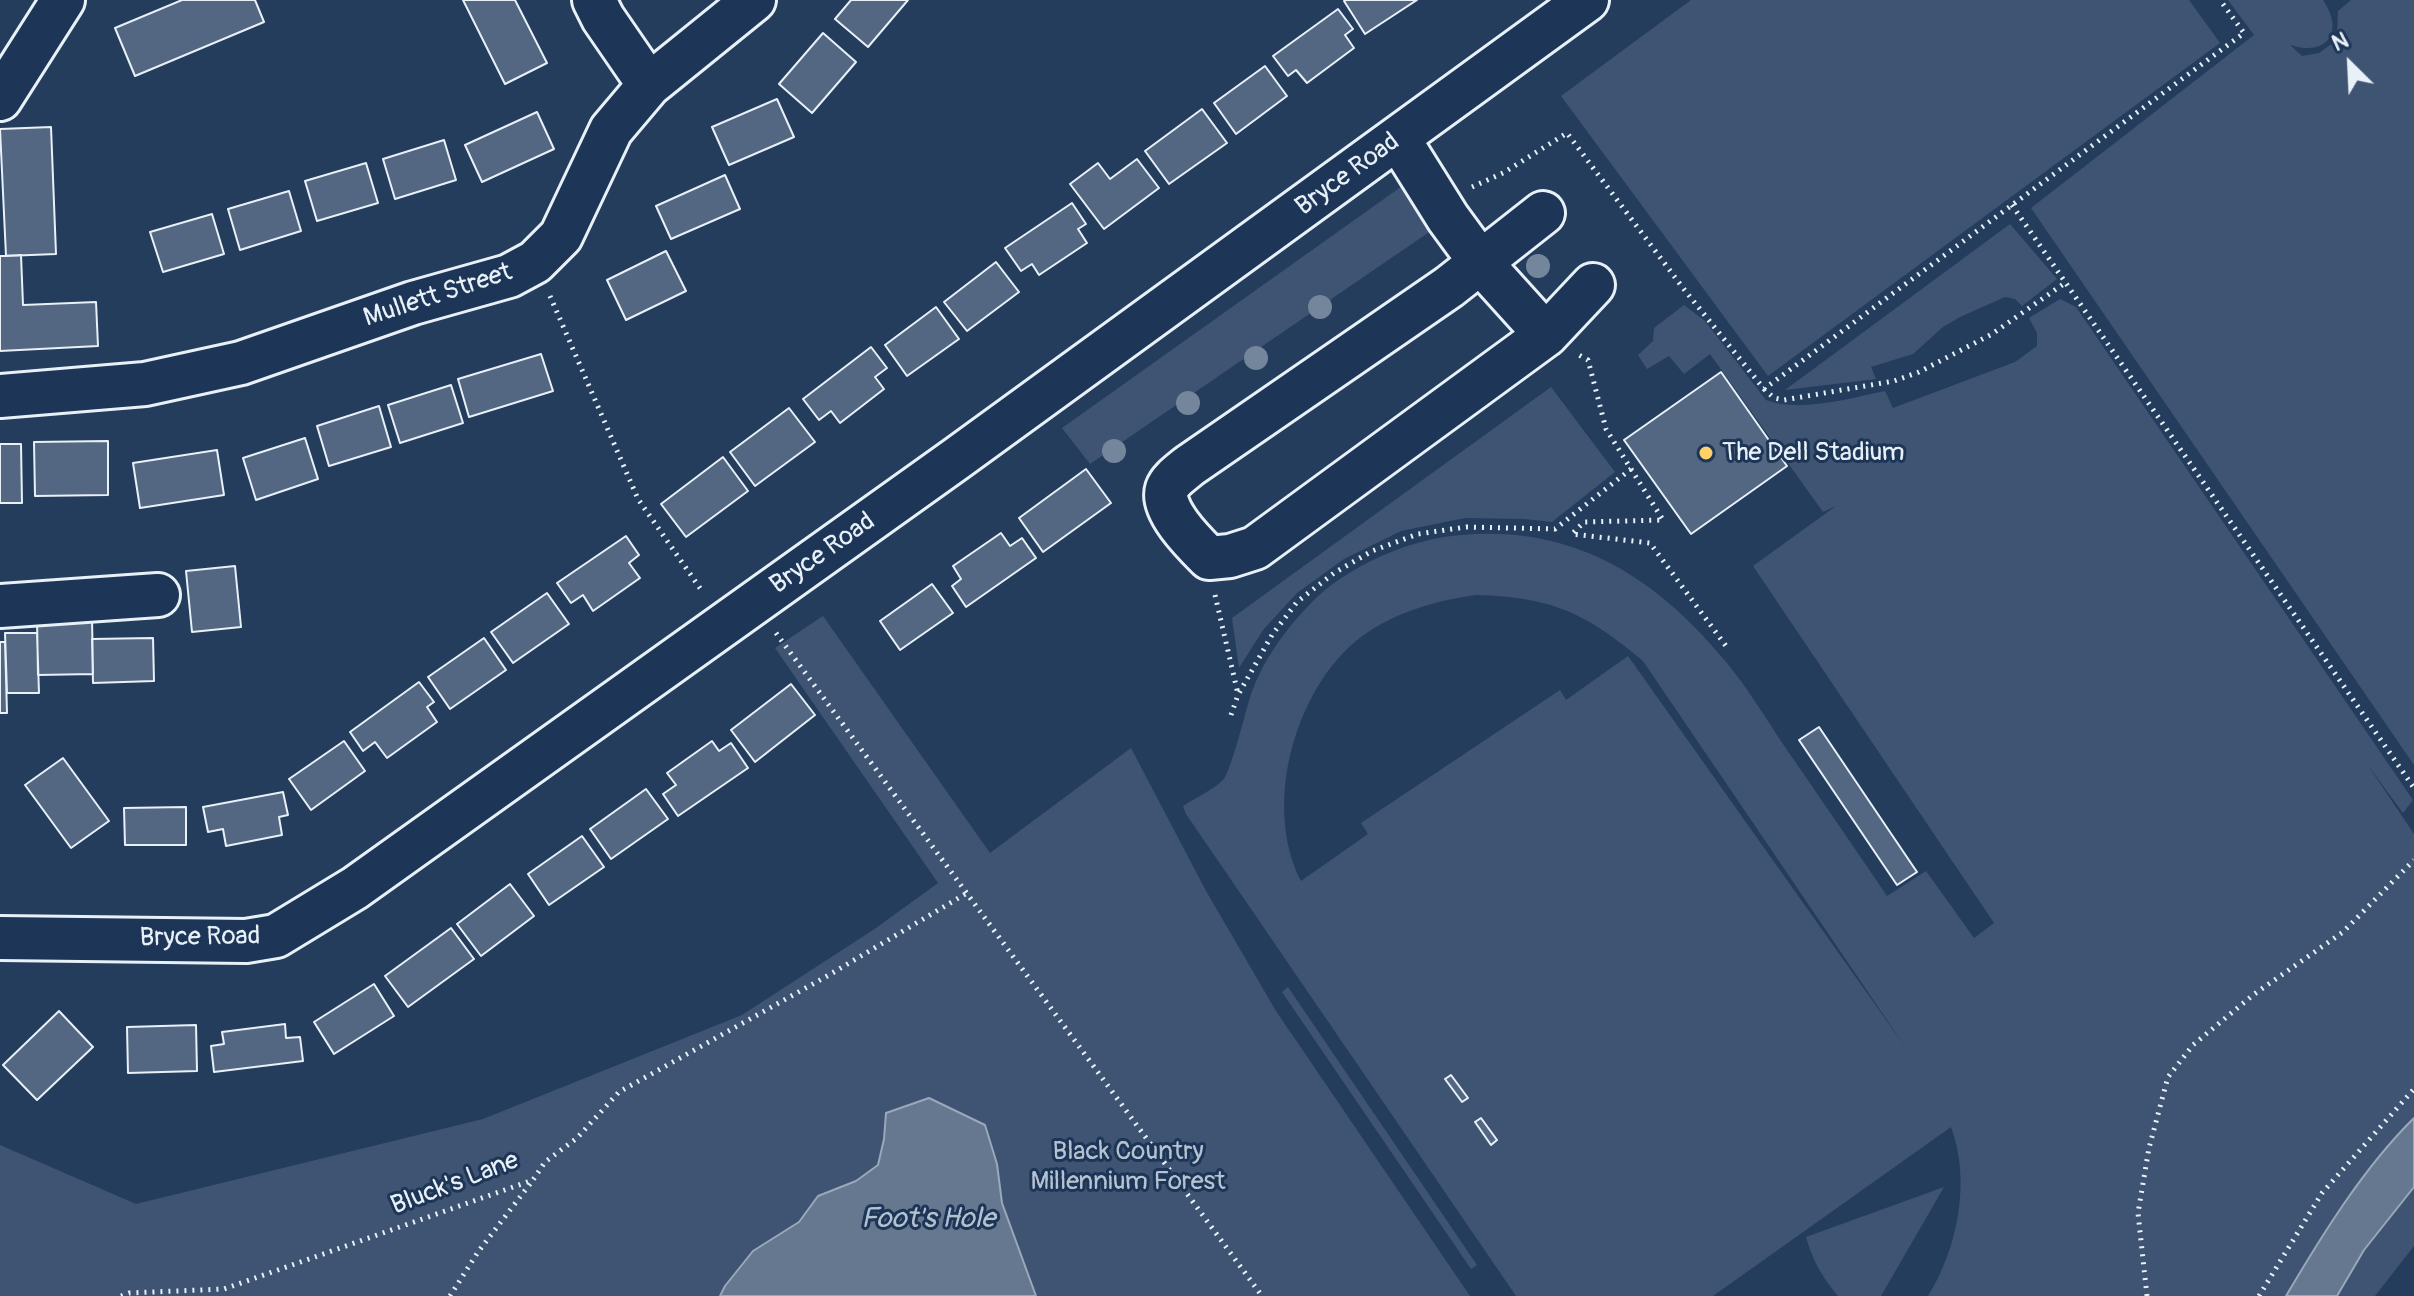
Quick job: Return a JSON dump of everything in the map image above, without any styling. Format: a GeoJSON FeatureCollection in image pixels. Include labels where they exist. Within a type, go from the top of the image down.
{"type":"FeatureCollection","features":[{"type":"Feature","properties":{"kind":"street"},"geometry":{"type":"LineString","coordinates":[[0,99],[63,0]]}},
{"type":"Feature","properties":{"kind":"street"},"geometry":{"type":"LineString","coordinates":[[594,0],[649,85]]}},
{"type":"Feature","properties":{"kind":"street","name":"Mullett Street"},"geometry":{"type":"LineString","coordinates":[[0,396],[145,384],[241,363],[413,303],[509,276],[535,262],[561,236],[611,130],[649,85],[754,0]]}},
{"type":"Feature","properties":{"kind":"street","name":"Bryce Road"},"geometry":{"type":"LineString","coordinates":[[0,938],[246,941],[276,936],[355,888],[969,450],[1587,0]]}},
{"type":"Feature","properties":{"kind":"street"},"geometry":{"type":"LineString","coordinates":[[1398,138],[1481,263],[1546,335]]}},
{"type":"Feature","properties":{"kind":"street"},"geometry":{"type":"LineString","coordinates":[[1543,213],[1449,287],[1189,466],[1168,485],[1166,499],[1186,536],[1209,558],[1230,556],[1255,548],[1546,335],[1593,285]]}},
{"type":"Feature","properties":{"kind":"street"},"geometry":{"type":"LineString","coordinates":[[0,606],[158,595]]}},
{"type":"Feature","properties":{"kind":"path"},"geometry":{"type":"LineString","coordinates":[[1764,389],[2244,33],[2220,0]]}},
{"type":"Feature","properties":{"kind":"path"},"geometry":{"type":"LineString","coordinates":[[1443,210],[1567,133],[1683,288],[1764,389],[1774,398],[1784,400],[1894,381],[1919,372],[1992,334],[2065,283]]}},
{"type":"Feature","properties":{"kind":"path"},"geometry":{"type":"LineString","coordinates":[[2012,205],[2414,788]]}},
{"type":"Feature","properties":{"kind":"path"},"geometry":{"type":"LineString","coordinates":[[535,262],[638,499],[739,614],[967,893],[1262,1296]]}},
{"type":"Feature","properties":{"kind":"path"},"geometry":{"type":"LineString","coordinates":[[1588,360],[1606,429],[1663,520],[1584,522],[1572,534],[1650,543],[1726,646]]}},
{"type":"Feature","properties":{"kind":"path"},"geometry":{"type":"LineString","coordinates":[[1231,715],[1238,695],[1272,635],[1297,602],[1334,573],[1372,551],[1418,534],[1466,527],[1555,529],[1631,469]]}},
{"type":"Feature","properties":{"kind":"path"},"geometry":{"type":"LineString","coordinates":[[1215,594],[1238,695]]}},
{"type":"Feature","properties":{"kind":"path"},"geometry":{"type":"LineString","coordinates":[[2147,1296],[2138,1213],[2149,1148],[2168,1077],[2193,1045],[2253,995],[2343,932],[2414,860]]}},
{"type":"Feature","properties":{"kind":"path","name":"Bluck's Lane"},"geometry":{"type":"LineString","coordinates":[[121,1296],[129,1293],[224,1289],[533,1180],[545,1162],[577,1138],[619,1092],[829,975],[967,893]]}},
{"type":"Feature","properties":{"kind":"path"},"geometry":{"type":"LineString","coordinates":[[2259,1296],[2322,1193],[2414,1089]]}},
{"type":"Feature","properties":{"kind":"path"},"geometry":{"type":"LineString","coordinates":[[450,1296],[478,1252],[533,1180]]}},
{"type":"Feature","properties":{"kind":"path"},"geometry":{"type":"LineString","coordinates":[[197,1290],[205,1296]]}},
{"type":"Feature","properties":{"kind":"green space"},"geometry":{"type":"Polygon","coordinates":[[[1691,0],[2189,0],[2220,43],[1768,376],[1561,96],[1691,0]]]}},
{"type":"Feature","properties":{"kind":"green space"},"geometry":{"type":"Polygon","coordinates":[[[2228,0],[2323,0],[2332,22],[2329,39],[2314,48],[2290,45],[2302,56],[2319,53],[2337,40],[2338,11],[2351,0],[2414,0],[2414,765],[2031,208],[2254,35],[2228,0]]]}},
{"type":"Feature","properties":{"kind":"green space"},"geometry":{"type":"Polygon","coordinates":[[[1405,184],[1441,224],[1090,464],[1062,428],[1405,184]]]}},
{"type":"Feature","properties":{"kind":"green space"},"geometry":{"type":"Polygon","coordinates":[[[2010,224],[2057,279],[2022,306],[2015,299],[2005,297],[1960,317],[1943,327],[1913,354],[1871,367],[1876,379],[1785,390],[2010,224]]]}},
{"type":"Feature","properties":{"kind":"green space"},"geometry":{"type":"Polygon","coordinates":[[[2060,299],[2076,307],[2413,800],[2403,813],[2367,764],[2414,834],[2414,1246],[2375,1296],[1928,1296],[1947,1257],[1958,1213],[1960,1169],[1951,1127],[1713,1296],[1516,1296],[1183,806],[1223,780],[1262,669],[1292,624],[1325,590],[1380,557],[1421,542],[1461,535],[1502,534],[1540,539],[1576,548],[1610,563],[1671,605],[1742,682],[1887,896],[1926,871],[1974,938],[1994,923],[1753,566],[1836,506],[1823,512],[1710,354],[1684,374],[1669,356],[1647,369],[1638,355],[1653,341],[1654,328],[1684,305],[1705,321],[1766,400],[1779,404],[1809,405],[1885,391],[1893,408],[2015,362],[2037,346],[2037,333],[2029,318],[2060,299]],[[1476,595],[1408,612],[1361,637],[1328,671],[1299,726],[1285,790],[1285,822],[1290,853],[1301,881],[1368,834],[1361,823],[1560,690],[1566,700],[1628,656],[1906,1048],[1643,661],[1604,631],[1567,611],[1503,596],[1476,595]]]}},
{"type":"Feature","properties":{"kind":"green space"},"geometry":{"type":"Polygon","coordinates":[[[1551,387],[1615,472],[1552,522],[1465,518],[1401,531],[1344,559],[1297,593],[1263,630],[1239,668],[1232,618],[1551,387]]]}},
{"type":"Feature","properties":{"kind":"green space","name":"Black Country Millennium Forest"},"geometry":{"type":"Polygon","coordinates":[[[823,616],[990,853],[1131,748],[1206,891],[1276,1011],[1470,1296],[0,1296],[0,1145],[136,1204],[483,1119],[742,1015],[876,928],[938,883],[775,648],[823,616]]]}},
{"type":"Feature","properties":{"kind":"green space"},"geometry":{"type":"Polygon","coordinates":[[[1288,987],[1477,1265],[1471,1269],[1282,992],[1288,987]]]}},
{"type":"Feature","properties":{"kind":"green space"},"geometry":{"type":"Polygon","coordinates":[[[1944,1187],[1881,1296],[1838,1296],[1819,1268],[1806,1237],[1944,1187]]]}},
{"type":"Feature","properties":{"kind":"water","name":"Foot's Hole"},"geometry":{"type":"Polygon","coordinates":[[[929,1098],[985,1125],[997,1164],[1002,1203],[1036,1296],[720,1296],[753,1251],[799,1222],[818,1196],[856,1181],[878,1165],[886,1113],[929,1098]]]}},
{"type":"Feature","properties":{"kind":"water"},"geometry":{"type":"Polygon","coordinates":[[[2414,1118],[2414,1187],[2364,1250],[2337,1296],[2286,1296],[2361,1180],[2414,1118]]]}},
{"type":"Feature","properties":{"kind":"building"},"geometry":{"type":"Polygon","coordinates":[[[182,0],[255,0],[264,22],[135,76],[115,28],[182,0]]]}},
{"type":"Feature","properties":{"kind":"building"},"geometry":{"type":"Polygon","coordinates":[[[463,0],[515,0],[547,63],[505,84],[463,0]]]}},
{"type":"Feature","properties":{"kind":"building"},"geometry":{"type":"Polygon","coordinates":[[[851,0],[908,0],[868,47],[835,19],[851,0]]]}},
{"type":"Feature","properties":{"kind":"building"},"geometry":{"type":"Polygon","coordinates":[[[1346,0],[1417,0],[1365,34],[1346,0]]]}},
{"type":"Feature","properties":{"kind":"building"},"geometry":{"type":"Polygon","coordinates":[[[1338,9],[1353,29],[1345,35],[1354,48],[1307,83],[1296,70],[1288,76],[1273,56],[1338,9]]]}},
{"type":"Feature","properties":{"kind":"building"},"geometry":{"type":"Polygon","coordinates":[[[823,33],[856,62],[812,113],[779,84],[823,33]]]}},
{"type":"Feature","properties":{"kind":"building"},"geometry":{"type":"Polygon","coordinates":[[[1265,66],[1287,96],[1236,134],[1214,103],[1265,66]]]}},
{"type":"Feature","properties":{"kind":"building"},"geometry":{"type":"Polygon","coordinates":[[[777,99],[794,137],[729,165],[712,127],[777,99]]]}},
{"type":"Feature","properties":{"kind":"building"},"geometry":{"type":"Polygon","coordinates":[[[1202,109],[1227,143],[1169,184],[1145,151],[1202,109]]]}},
{"type":"Feature","properties":{"kind":"building"},"geometry":{"type":"Polygon","coordinates":[[[537,112],[554,149],[482,182],[465,145],[537,112]]]}},
{"type":"Feature","properties":{"kind":"building"},"geometry":{"type":"Polygon","coordinates":[[[51,127],[56,254],[6,256],[0,129],[51,127]]]}},
{"type":"Feature","properties":{"kind":"building"},"geometry":{"type":"Polygon","coordinates":[[[444,140],[456,180],[395,199],[383,159],[444,140]]]}},
{"type":"Feature","properties":{"kind":"building"},"geometry":{"type":"Polygon","coordinates":[[[1137,159],[1159,188],[1104,229],[1070,184],[1098,163],[1110,179],[1137,159]]]}},
{"type":"Feature","properties":{"kind":"building"},"geometry":{"type":"Polygon","coordinates":[[[366,163],[378,203],[317,221],[305,181],[366,163]]]}},
{"type":"Feature","properties":{"kind":"building"},"geometry":{"type":"Polygon","coordinates":[[[725,175],[740,209],[671,239],[656,206],[725,175]]]}},
{"type":"Feature","properties":{"kind":"building"},"geometry":{"type":"Polygon","coordinates":[[[289,191],[301,231],[240,250],[228,209],[289,191]]]}},
{"type":"Feature","properties":{"kind":"building"},"geometry":{"type":"Polygon","coordinates":[[[1072,203],[1086,224],[1078,229],[1087,243],[1039,275],[1032,264],[1021,271],[1005,248],[1072,203]]]}},
{"type":"Feature","properties":{"kind":"building"},"geometry":{"type":"Polygon","coordinates":[[[212,214],[224,254],[163,272],[150,232],[212,214]]]}},
{"type":"Feature","properties":{"kind":"building"},"geometry":{"type":"Polygon","coordinates":[[[666,251],[686,291],[626,320],[607,280],[666,251]]]}},
{"type":"Feature","properties":{"kind":"building"},"geometry":{"type":"Polygon","coordinates":[[[21,255],[23,305],[96,302],[98,346],[0,351],[0,256],[21,255]]]}},
{"type":"Feature","properties":{"kind":"building"},"geometry":{"type":"Polygon","coordinates":[[[996,262],[1019,292],[967,331],[944,302],[996,262]]]}},
{"type":"Feature","properties":{"kind":"building"},"geometry":{"type":"Polygon","coordinates":[[[936,307],[959,339],[907,376],[885,345],[936,307]]]}},
{"type":"Feature","properties":{"kind":"building"},"geometry":{"type":"Polygon","coordinates":[[[871,347],[887,368],[875,377],[884,389],[840,423],[831,411],[819,420],[803,399],[871,347]]]}},
{"type":"Feature","properties":{"kind":"building"},"geometry":{"type":"Polygon","coordinates":[[[541,354],[553,391],[469,417],[458,379],[541,354]]]}},
{"type":"Feature","properties":{"kind":"building","name":"The Dell Stadium"},"geometry":{"type":"Polygon","coordinates":[[[1721,372],[1787,466],[1691,534],[1624,440],[1721,372]]]}},
{"type":"Feature","properties":{"kind":"building"},"geometry":{"type":"Polygon","coordinates":[[[451,385],[463,423],[400,443],[388,405],[451,385]]]}},
{"type":"Feature","properties":{"kind":"building"},"geometry":{"type":"Polygon","coordinates":[[[379,406],[391,447],[329,466],[317,426],[379,406]]]}},
{"type":"Feature","properties":{"kind":"building"},"geometry":{"type":"Polygon","coordinates":[[[789,408],[815,442],[755,486],[730,452],[789,408]]]}},
{"type":"Feature","properties":{"kind":"building"},"geometry":{"type":"Polygon","coordinates":[[[305,438],[318,479],[256,500],[243,458],[305,438]]]}},
{"type":"Feature","properties":{"kind":"building"},"geometry":{"type":"Polygon","coordinates":[[[108,441],[108,495],[35,496],[34,442],[108,441]]]}},
{"type":"Feature","properties":{"kind":"building"},"geometry":{"type":"Polygon","coordinates":[[[0,444],[21,444],[22,503],[0,503],[0,444]]]}},
{"type":"Feature","properties":{"kind":"building"},"geometry":{"type":"Polygon","coordinates":[[[217,450],[224,495],[140,508],[133,463],[217,450]]]}},
{"type":"Feature","properties":{"kind":"building"},"geometry":{"type":"Polygon","coordinates":[[[723,457],[748,491],[686,537],[661,504],[723,457]]]}},
{"type":"Feature","properties":{"kind":"building"},"geometry":{"type":"Polygon","coordinates":[[[1086,469],[1111,503],[1043,552],[1019,518],[1086,469]]]}},
{"type":"Feature","properties":{"kind":"building"},"geometry":{"type":"Polygon","coordinates":[[[1001,533],[1010,546],[1022,538],[1036,558],[966,607],[952,586],[961,579],[953,566],[1001,533]]]}},
{"type":"Feature","properties":{"kind":"building"},"geometry":{"type":"Polygon","coordinates":[[[626,536],[639,555],[629,563],[640,578],[593,611],[583,595],[571,603],[557,583],[626,536]]]}},
{"type":"Feature","properties":{"kind":"building"},"geometry":{"type":"Polygon","coordinates":[[[235,566],[241,627],[192,632],[186,571],[235,566]]]}},
{"type":"Feature","properties":{"kind":"building"},"geometry":{"type":"Polygon","coordinates":[[[932,584],[953,613],[900,650],[880,621],[932,584]]]}},
{"type":"Feature","properties":{"kind":"building"},"geometry":{"type":"Polygon","coordinates":[[[547,593],[569,624],[513,663],[491,632],[547,593]]]}},
{"type":"Feature","properties":{"kind":"building"},"geometry":{"type":"Polygon","coordinates":[[[92,618],[93,674],[38,675],[37,619],[92,618]]]}},
{"type":"Feature","properties":{"kind":"building"},"geometry":{"type":"Polygon","coordinates":[[[5,633],[37,633],[39,693],[7,693],[5,633]]]}},
{"type":"Feature","properties":{"kind":"building"},"geometry":{"type":"Polygon","coordinates":[[[153,638],[154,681],[93,683],[92,639],[153,638]]]}},
{"type":"Feature","properties":{"kind":"building"},"geometry":{"type":"Polygon","coordinates":[[[484,638],[506,670],[450,709],[428,677],[484,638]]]}},
{"type":"Feature","properties":{"kind":"building"},"geometry":{"type":"Polygon","coordinates":[[[0,642],[5,642],[7,713],[0,713],[0,642]]]}},
{"type":"Feature","properties":{"kind":"building"},"geometry":{"type":"Polygon","coordinates":[[[419,682],[434,702],[427,707],[437,722],[387,758],[375,742],[363,751],[350,732],[419,682]]]}},
{"type":"Feature","properties":{"kind":"building"},"geometry":{"type":"Polygon","coordinates":[[[791,684],[815,715],[755,762],[731,730],[791,684]]]}},
{"type":"Feature","properties":{"kind":"building"},"geometry":{"type":"Polygon","coordinates":[[[1819,727],[1917,872],[1897,885],[1799,740],[1819,727]]]}},
{"type":"Feature","properties":{"kind":"building"},"geometry":{"type":"Polygon","coordinates":[[[344,741],[365,771],[311,810],[289,779],[344,741]]]}},
{"type":"Feature","properties":{"kind":"building"},"geometry":{"type":"Polygon","coordinates":[[[712,741],[719,751],[731,743],[748,768],[678,816],[663,794],[676,785],[667,773],[712,741]]]}},
{"type":"Feature","properties":{"kind":"building"},"geometry":{"type":"Polygon","coordinates":[[[63,758],[109,821],[71,848],[25,785],[63,758]]]}},
{"type":"Feature","properties":{"kind":"building"},"geometry":{"type":"Polygon","coordinates":[[[646,789],[668,819],[611,859],[590,829],[646,789]]]}},
{"type":"Feature","properties":{"kind":"building"},"geometry":{"type":"Polygon","coordinates":[[[283,792],[288,815],[279,817],[282,835],[226,846],[223,829],[208,832],[203,807],[283,792]]]}},
{"type":"Feature","properties":{"kind":"building"},"geometry":{"type":"Polygon","coordinates":[[[186,807],[186,845],[125,845],[124,808],[186,807]]]}},
{"type":"Feature","properties":{"kind":"building"},"geometry":{"type":"Polygon","coordinates":[[[582,836],[604,867],[549,905],[528,874],[582,836]]]}},
{"type":"Feature","properties":{"kind":"building"},"geometry":{"type":"Polygon","coordinates":[[[510,884],[534,916],[481,956],[457,924],[510,884]]]}},
{"type":"Feature","properties":{"kind":"building"},"geometry":{"type":"Polygon","coordinates":[[[451,928],[474,959],[408,1007],[385,976],[451,928]]]}},
{"type":"Feature","properties":{"kind":"building"},"geometry":{"type":"Polygon","coordinates":[[[374,984],[394,1016],[334,1054],[314,1022],[374,984]]]}},
{"type":"Feature","properties":{"kind":"building"},"geometry":{"type":"Polygon","coordinates":[[[59,1011],[93,1047],[37,1100],[3,1065],[59,1011]]]}},
{"type":"Feature","properties":{"kind":"building"},"geometry":{"type":"Polygon","coordinates":[[[285,1024],[286,1038],[300,1037],[303,1061],[214,1072],[211,1046],[224,1044],[222,1032],[285,1024]]]}},
{"type":"Feature","properties":{"kind":"building"},"geometry":{"type":"Polygon","coordinates":[[[196,1025],[197,1071],[128,1073],[127,1027],[196,1025]]]}},
{"type":"Feature","properties":{"kind":"building"},"geometry":{"type":"Polygon","coordinates":[[[1451,1075],[1468,1098],[1462,1102],[1445,1079],[1451,1075]]]}},
{"type":"Feature","properties":{"kind":"building"},"geometry":{"type":"Polygon","coordinates":[[[1481,1118],[1497,1140],[1491,1145],[1475,1122],[1481,1118]]]}},
{"type":"Feature","properties":{"kind":"place","name":"The Dell Stadium"},"geometry":{"type":"Point","coordinates":[1706,453]}}]}
